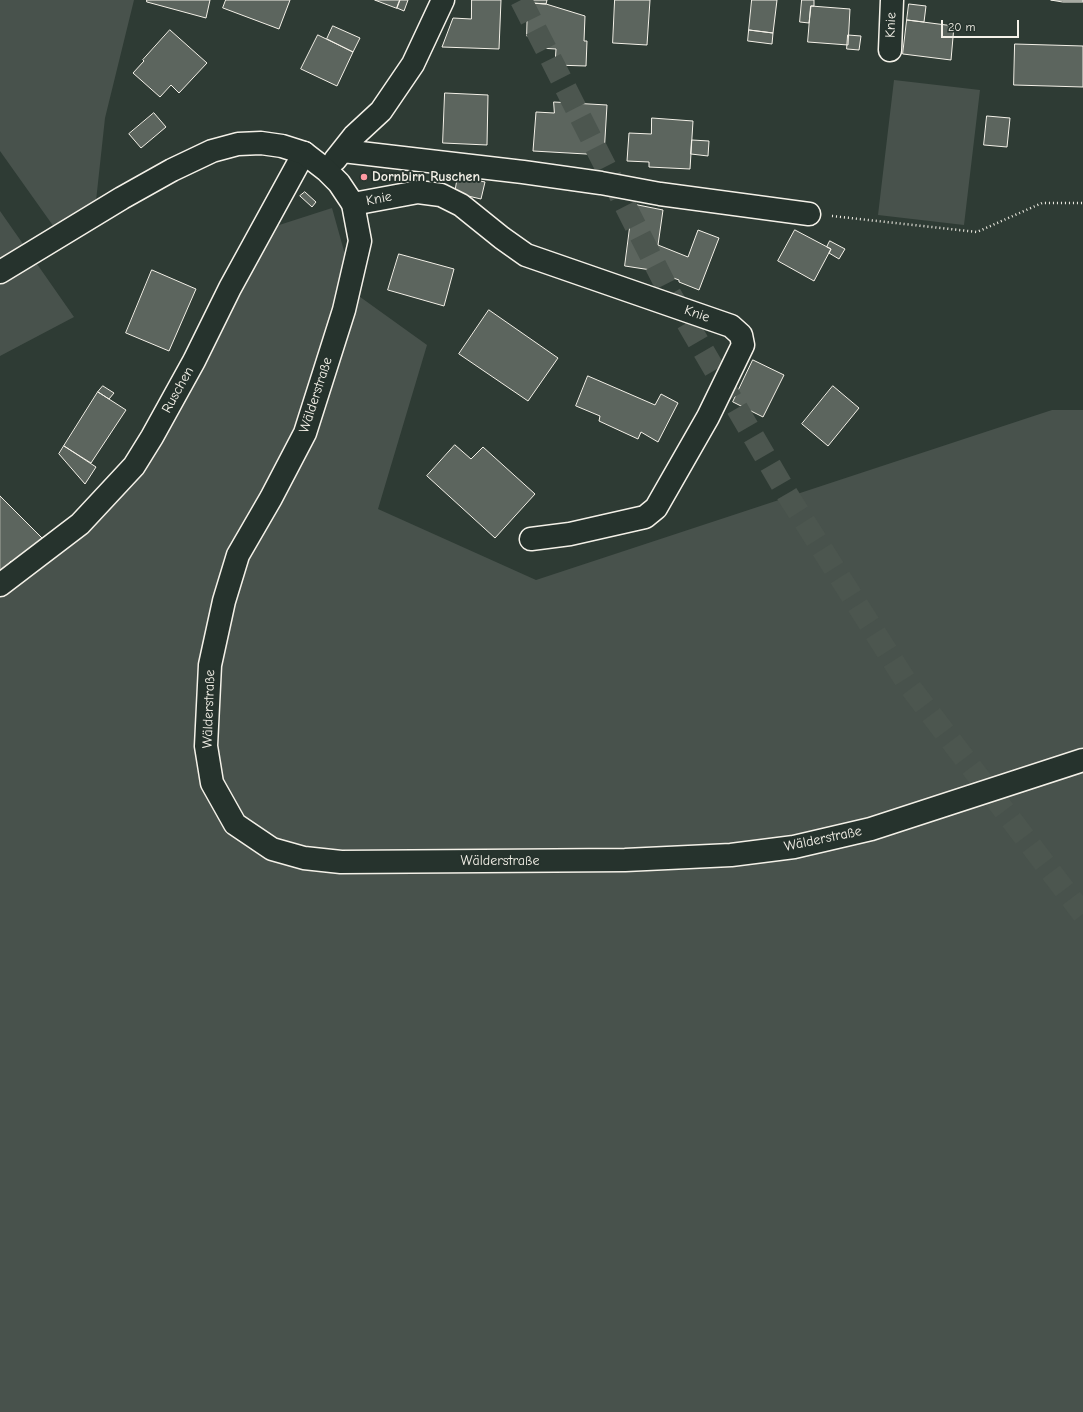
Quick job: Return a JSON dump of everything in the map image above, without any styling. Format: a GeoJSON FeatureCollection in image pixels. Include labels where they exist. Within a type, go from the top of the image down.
{"type":"FeatureCollection","features":[{"type":"Feature","properties":{"kind":"street"},"geometry":{"type":"LineString","coordinates":[[326,170],[354,136],[381,110],[414,64],[443,0]]}},
{"type":"Feature","properties":{"kind":"street","name":"Knie"},"geometry":{"type":"LineString","coordinates":[[890,50],[892,0]]}},
{"type":"Feature","properties":{"kind":"street","name":"Wälderstraße"},"geometry":{"type":"LineString","coordinates":[[0,272],[122,198],[172,170],[212,151],[238,144],[261,143],[282,146],[304,153],[326,170],[339,183],[353,204],[360,241],[344,310],[305,433],[271,498],[238,555],[224,601],[210,665],[206,746],[212,783],[235,824],[272,849],[304,858],[341,862],[610,860],[731,855],[794,847],[871,829],[1083,760]]}},
{"type":"Feature","properties":{"kind":"street"},"geometry":{"type":"LineString","coordinates":[[343,151],[523,172],[600,183],[660,194],[809,214]]}},
{"type":"Feature","properties":{"kind":"street","name":"Ruschen"},"geometry":{"type":"LineString","coordinates":[[0,585],[80,524],[134,466],[152,437],[194,361],[230,288],[304,153]]}},
{"type":"Feature","properties":{"kind":"street","name":"Knie"},"geometry":{"type":"LineString","coordinates":[[353,204],[418,192],[441,195],[461,205],[526,255],[731,326],[741,335],[743,346],[708,417],[656,508],[645,517],[570,534],[531,540]]}},
{"type":"Feature","properties":{"kind":"path"},"geometry":{"type":"LineString","coordinates":[[809,214],[977,232],[1042,203],[1083,203]]}},
{"type":"Feature","properties":{"kind":"shaded area"},"geometry":{"type":"Polygon","coordinates":[[[0,0],[134,0],[105,118],[96,201],[54,227],[0,151],[0,0]]]}},
{"type":"Feature","properties":{"kind":"shaded area"},"geometry":{"type":"Polygon","coordinates":[[[894,80],[980,90],[964,225],[878,215],[894,80]]]}},
{"type":"Feature","properties":{"kind":"shaded area"},"geometry":{"type":"Polygon","coordinates":[[[332,208],[356,294],[427,345],[378,509],[536,580],[1052,410],[1083,410],[1083,1412],[0,1412],[0,593],[84,532],[273,227],[332,208]]]}},
{"type":"Feature","properties":{"kind":"shaded area"},"geometry":{"type":"Polygon","coordinates":[[[0,211],[74,317],[0,356],[0,211]]]}},
{"type":"Feature","properties":{"kind":"building"},"geometry":{"type":"Polygon","coordinates":[[[147,0],[210,0],[206,18],[147,2],[147,0]]]}},
{"type":"Feature","properties":{"kind":"building"},"geometry":{"type":"Polygon","coordinates":[[[226,0],[290,0],[279,29],[223,8],[226,0]]]}},
{"type":"Feature","properties":{"kind":"building"},"geometry":{"type":"Polygon","coordinates":[[[375,0],[400,0],[397,8],[375,0]]]}},
{"type":"Feature","properties":{"kind":"building"},"geometry":{"type":"Polygon","coordinates":[[[400,0],[408,0],[404,11],[397,8],[400,0]]]}},
{"type":"Feature","properties":{"kind":"building"},"geometry":{"type":"Polygon","coordinates":[[[472,0],[501,0],[499,49],[442,47],[453,18],[471,19],[472,0]]]}},
{"type":"Feature","properties":{"kind":"building"},"geometry":{"type":"Polygon","coordinates":[[[533,0],[547,0],[546,4],[533,3],[533,0]]]}},
{"type":"Feature","properties":{"kind":"building"},"geometry":{"type":"Polygon","coordinates":[[[615,0],[650,0],[647,45],[613,43],[615,0]]]}},
{"type":"Feature","properties":{"kind":"building"},"geometry":{"type":"Polygon","coordinates":[[[752,0],[777,0],[773,33],[749,30],[752,0]]]}},
{"type":"Feature","properties":{"kind":"building"},"geometry":{"type":"Polygon","coordinates":[[[802,0],[814,0],[814,6],[811,6],[809,23],[800,22],[802,0]]]}},
{"type":"Feature","properties":{"kind":"building"},"geometry":{"type":"Polygon","coordinates":[[[1051,0],[1083,0],[1083,2],[1063,2],[1051,0]]]}},
{"type":"Feature","properties":{"kind":"building"},"geometry":{"type":"Polygon","coordinates":[[[528,3],[546,4],[585,16],[584,41],[587,41],[586,66],[555,65],[556,49],[540,48],[541,41],[533,41],[534,37],[527,36],[528,3]]]}},
{"type":"Feature","properties":{"kind":"building"},"geometry":{"type":"Polygon","coordinates":[[[909,4],[926,6],[924,22],[907,20],[909,4]]]}},
{"type":"Feature","properties":{"kind":"building"},"geometry":{"type":"Polygon","coordinates":[[[811,6],[850,9],[848,45],[808,42],[811,6]]]}},
{"type":"Feature","properties":{"kind":"building"},"geometry":{"type":"Polygon","coordinates":[[[907,20],[954,26],[951,60],[903,54],[907,20]]]}},
{"type":"Feature","properties":{"kind":"building"},"geometry":{"type":"Polygon","coordinates":[[[333,26],[360,38],[353,52],[327,39],[333,26]]]}},
{"type":"Feature","properties":{"kind":"building"},"geometry":{"type":"Polygon","coordinates":[[[170,30],[207,63],[179,93],[171,85],[160,97],[133,73],[170,30]]]}},
{"type":"Feature","properties":{"kind":"building"},"geometry":{"type":"Polygon","coordinates":[[[749,30],[773,33],[772,44],[748,41],[749,30]]]}},
{"type":"Feature","properties":{"kind":"building"},"geometry":{"type":"Polygon","coordinates":[[[318,35],[353,52],[337,86],[301,69],[318,35]]]}},
{"type":"Feature","properties":{"kind":"building"},"geometry":{"type":"Polygon","coordinates":[[[848,35],[861,36],[859,50],[847,49],[848,35]]]}},
{"type":"Feature","properties":{"kind":"building"},"geometry":{"type":"Polygon","coordinates":[[[1015,44],[1083,46],[1083,87],[1014,85],[1015,44]]]}},
{"type":"Feature","properties":{"kind":"building"},"geometry":{"type":"Polygon","coordinates":[[[445,93],[488,95],[487,145],[443,143],[445,93]]]}},
{"type":"Feature","properties":{"kind":"building"},"geometry":{"type":"Polygon","coordinates":[[[554,102],[607,105],[604,155],[533,151],[536,112],[554,113],[554,102]]]}},
{"type":"Feature","properties":{"kind":"building"},"geometry":{"type":"Polygon","coordinates":[[[154,113],[166,127],[141,148],[129,134],[154,113]]]}},
{"type":"Feature","properties":{"kind":"building"},"geometry":{"type":"Polygon","coordinates":[[[987,116],[1010,118],[1007,147],[984,145],[987,116]]]}},
{"type":"Feature","properties":{"kind":"building"},"geometry":{"type":"Polygon","coordinates":[[[652,118],[693,121],[690,169],[649,167],[649,162],[627,161],[629,133],[651,134],[652,118]]]}},
{"type":"Feature","properties":{"kind":"building"},"geometry":{"type":"Polygon","coordinates":[[[692,140],[709,141],[708,156],[691,154],[692,140]]]}},
{"type":"Feature","properties":{"kind":"building"},"geometry":{"type":"Polygon","coordinates":[[[458,176],[485,182],[481,199],[455,193],[458,176]]]}},
{"type":"Feature","properties":{"kind":"building"},"geometry":{"type":"Polygon","coordinates":[[[305,192],[316,202],[312,207],[300,196],[305,192]]]}},
{"type":"Feature","properties":{"kind":"building"},"geometry":{"type":"Polygon","coordinates":[[[633,204],[663,210],[658,245],[688,257],[698,230],[719,238],[699,290],[679,282],[679,280],[651,270],[625,266],[633,204]]]}},
{"type":"Feature","properties":{"kind":"building"},"geometry":{"type":"Polygon","coordinates":[[[795,230],[831,249],[814,281],[778,261],[795,230]]]}},
{"type":"Feature","properties":{"kind":"building"},"geometry":{"type":"Polygon","coordinates":[[[830,241],[845,249],[839,259],[829,253],[831,249],[827,247],[830,241]]]}},
{"type":"Feature","properties":{"kind":"building"},"geometry":{"type":"Polygon","coordinates":[[[399,254],[454,269],[444,306],[388,290],[399,254]]]}},
{"type":"Feature","properties":{"kind":"building"},"geometry":{"type":"Polygon","coordinates":[[[152,270],[196,289],[169,351],[126,333],[152,270]]]}},
{"type":"Feature","properties":{"kind":"building"},"geometry":{"type":"Polygon","coordinates":[[[489,310],[558,358],[528,401],[459,354],[489,310]]]}},
{"type":"Feature","properties":{"kind":"building"},"geometry":{"type":"Polygon","coordinates":[[[753,360],[784,375],[763,417],[733,402],[753,360]]]}},
{"type":"Feature","properties":{"kind":"building"},"geometry":{"type":"Polygon","coordinates":[[[588,376],[655,405],[661,394],[678,403],[658,442],[641,432],[638,439],[599,421],[600,416],[576,406],[588,376]]]}},
{"type":"Feature","properties":{"kind":"building"},"geometry":{"type":"Polygon","coordinates":[[[103,386],[114,393],[109,399],[98,392],[103,386]]]}},
{"type":"Feature","properties":{"kind":"building"},"geometry":{"type":"Polygon","coordinates":[[[833,386],[859,408],[828,446],[802,424],[833,386]]]}},
{"type":"Feature","properties":{"kind":"building"},"geometry":{"type":"Polygon","coordinates":[[[98,392],[126,410],[91,463],[64,446],[98,392]]]}},
{"type":"Feature","properties":{"kind":"building"},"geometry":{"type":"Polygon","coordinates":[[[455,445],[471,459],[483,447],[535,494],[495,538],[427,476],[455,445]]]}},
{"type":"Feature","properties":{"kind":"building"},"geometry":{"type":"Polygon","coordinates":[[[64,446],[96,467],[85,484],[59,454],[64,446]]]}},
{"type":"Feature","properties":{"kind":"building"},"geometry":{"type":"Polygon","coordinates":[[[0,496],[42,538],[15,565],[11,561],[0,572],[0,496]]]}},
{"type":"Feature","properties":{"kind":"tunnel"},"geometry":{"type":"LineString","coordinates":[[521,0],[668,290],[787,494],[907,683],[1083,914]]}},
{"type":"Feature","properties":{"kind":"place","name":"Dornbirn Ruschen"},"geometry":{"type":"Point","coordinates":[364,177]}}]}
